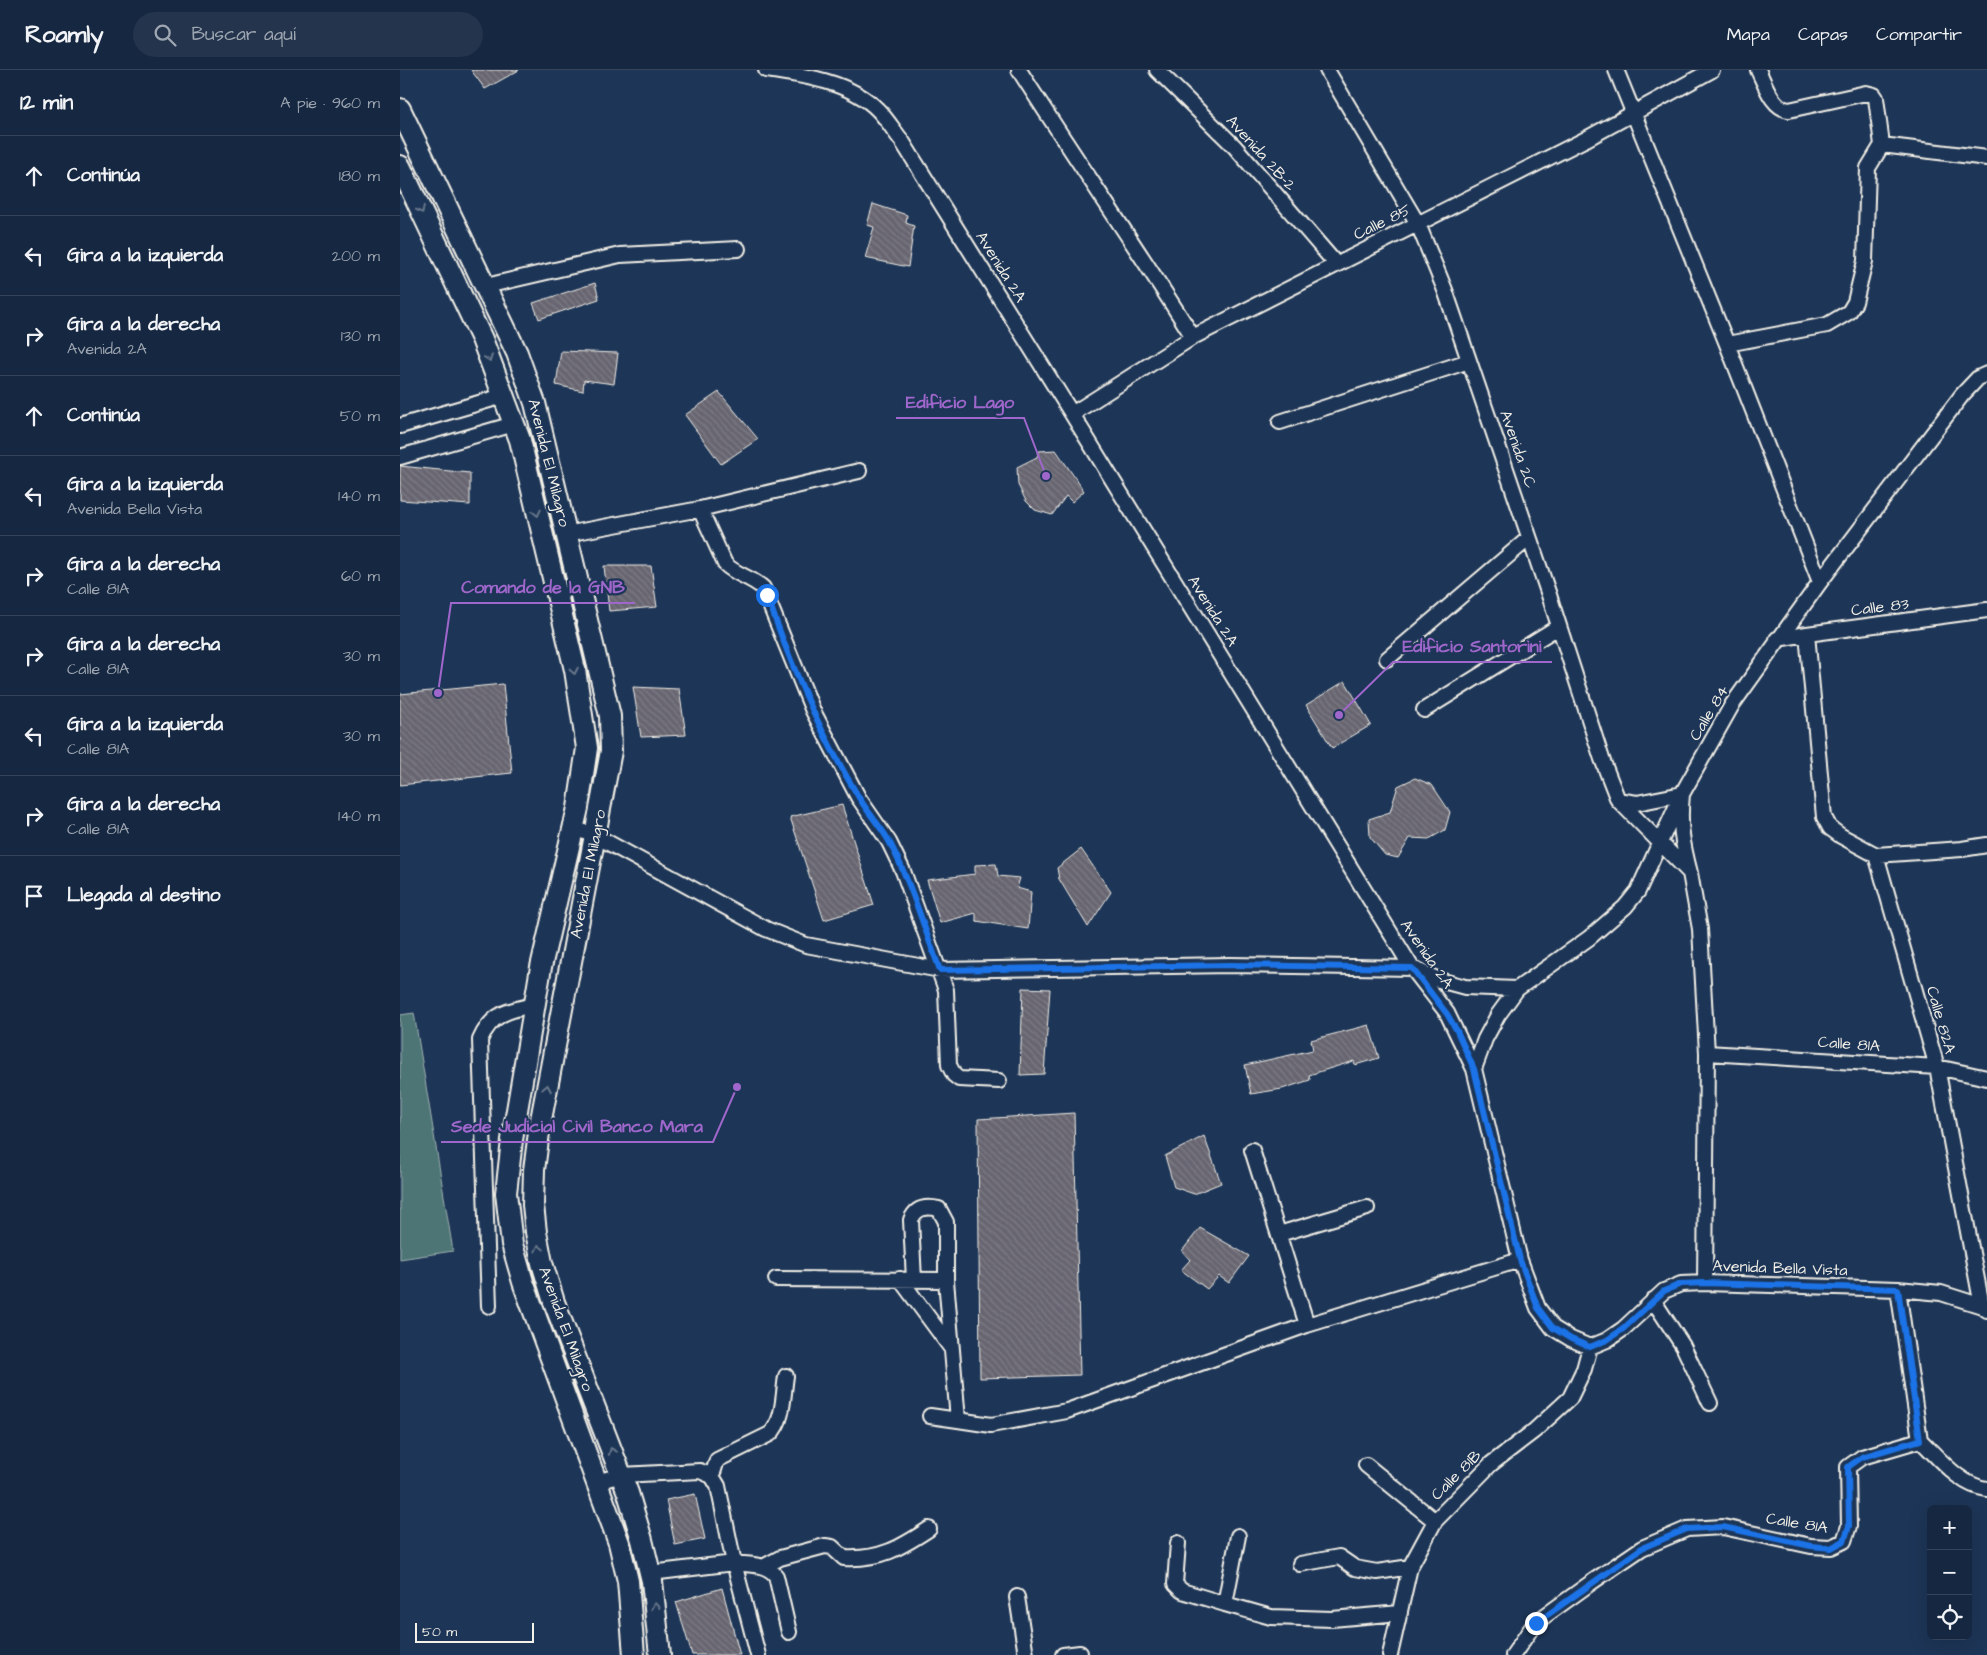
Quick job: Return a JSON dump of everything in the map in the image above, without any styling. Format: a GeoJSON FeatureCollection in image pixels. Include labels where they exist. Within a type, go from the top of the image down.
{"type":"FeatureCollection","features":[{"type":"Feature","properties":{"kind":"main road","name":"Avenida El Milagro"},"geometry":{"type":"LineString","coordinates":[[400,109],[517,353],[535,403],[610,716],[611,751],[540,1125],[534,1170],[533,1206],[542,1263],[554,1302],[621,1475],[642,1540],[651,1574],[660,1655]]}},
{"type":"Feature","properties":{"kind":"main road","name":"Avenida El Milagro"},"geometry":{"type":"LineString","coordinates":[[400,166],[482,339],[520,440],[575,670],[587,748],[578,808],[534,1005],[512,1140],[506,1193],[512,1244],[523,1282],[619,1542],[628,1581],[634,1655]]}},
{"type":"Feature","properties":{"kind":"street","name":"Avenida 2A"},"geometry":{"type":"LineString","coordinates":[[766,70],[792,74],[837,86],[860,96],[878,110],[902,141],[1412,968],[1447,1014],[1457,1031],[1474,1069],[1520,1260],[1538,1308],[1553,1328],[1571,1339],[1590,1347]]}},
{"type":"Feature","properties":{"kind":"street"},"geometry":{"type":"LineString","coordinates":[[1019,70],[1072,155],[1154,275],[1193,337]]}},
{"type":"Feature","properties":{"kind":"street","name":"Avenida 2B-2"},"geometry":{"type":"LineString","coordinates":[[1156,70],[1235,147],[1336,264]]}},
{"type":"Feature","properties":{"kind":"street","name":"Avenida 2C"},"geometry":{"type":"LineString","coordinates":[[1326,70],[1418,224],[1445,290],[1530,538],[1602,759],[1618,800],[1690,873]]}},
{"type":"Feature","properties":{"kind":"street"},"geometry":{"type":"LineString","coordinates":[[1616,70],[1727,344],[1820,582]]}},
{"type":"Feature","properties":{"kind":"street","name":"Calle 85"},"geometry":{"type":"LineString","coordinates":[[1072,414],[1193,337],[1633,114],[1712,70]]}},
{"type":"Feature","properties":{"kind":"street"},"geometry":{"type":"LineString","coordinates":[[1727,344],[1827,325],[1849,312],[1855,302],[1865,261],[1868,168],[1882,145],[1876,98],[1874,95],[1866,93],[1789,110],[1784,109],[1775,102],[1758,70]]}},
{"type":"Feature","properties":{"kind":"street"},"geometry":{"type":"LineString","coordinates":[[1882,145],[1987,158]]}},
{"type":"Feature","properties":{"kind":"street"},"geometry":{"type":"LineString","coordinates":[[486,286],[620,255],[738,249]]}},
{"type":"Feature","properties":{"kind":"street"},"geometry":{"type":"LineString","coordinates":[[1280,422],[1469,361]]}},
{"type":"Feature","properties":{"kind":"street","name":"Calle 84"},"geometry":{"type":"LineString","coordinates":[[1474,1069],[1485,1039],[1498,1015],[1517,989],[1589,938],[1625,907],[1638,891],[1682,794],[1732,705],[1820,582],[1962,395],[1978,378],[1987,374]]}},
{"type":"Feature","properties":{"kind":"street"},"geometry":{"type":"LineString","coordinates":[[400,426],[504,396]]}},
{"type":"Feature","properties":{"kind":"street"},"geometry":{"type":"LineString","coordinates":[[400,457],[514,424]]}},
{"type":"Feature","properties":{"kind":"street"},"geometry":{"type":"LineString","coordinates":[[566,534],[700,509],[859,471]]}},
{"type":"Feature","properties":{"kind":"street"},"geometry":{"type":"LineString","coordinates":[[700,509],[725,564],[732,571],[757,582],[767,595],[780,635],[813,711],[858,796],[893,849],[903,871],[946,990],[949,1065],[951,1070],[959,1079],[999,1081]]}},
{"type":"Feature","properties":{"kind":"street"},"geometry":{"type":"LineString","coordinates":[[1387,659],[1530,538]]}},
{"type":"Feature","properties":{"kind":"street","name":"Calle 83"},"geometry":{"type":"LineString","coordinates":[[1777,640],[1807,634],[1987,610]]}},
{"type":"Feature","properties":{"kind":"street"},"geometry":{"type":"LineString","coordinates":[[1424,710],[1558,627]]}},
{"type":"Feature","properties":{"kind":"street"},"geometry":{"type":"LineString","coordinates":[[1807,634],[1824,817],[1830,828],[1876,855],[1962,850],[1987,845]]}},
{"type":"Feature","properties":{"kind":"street"},"geometry":{"type":"LineString","coordinates":[[1618,800],[1637,803],[1682,794],[1680,823],[1682,844],[1690,873],[1700,929],[1707,1053],[1705,1283]]}},
{"type":"Feature","properties":{"kind":"street"},"geometry":{"type":"LineString","coordinates":[[573,828],[596,836],[766,929],[798,942],[846,953],[940,970],[1230,965],[1412,968],[1439,980],[1465,986],[1517,989]]}},
{"type":"Feature","properties":{"kind":"street"},"geometry":{"type":"LineString","coordinates":[[1962,850],[1987,857]]}},
{"type":"Feature","properties":{"kind":"street","name":"Calle 82A"},"geometry":{"type":"LineString","coordinates":[[1876,855],[1936,1067],[1985,1308]]}},
{"type":"Feature","properties":{"kind":"street"},"geometry":{"type":"LineString","coordinates":[[489,1306],[480,1040],[484,1030],[493,1020],[505,1012],[534,1005]]}},
{"type":"Feature","properties":{"kind":"street","name":"Calle 81A"},"geometry":{"type":"LineString","coordinates":[[1707,1053],[1936,1067],[1987,1078]]}},
{"type":"Feature","properties":{"kind":"street"},"geometry":{"type":"LineString","coordinates":[[1252,1150],[1307,1325]]}},
{"type":"Feature","properties":{"kind":"street"},"geometry":{"type":"LineString","coordinates":[[952,1349],[907,1280],[911,1220],[914,1213],[921,1208],[939,1209],[946,1222],[946,1280],[952,1349],[958,1420]]}},
{"type":"Feature","properties":{"kind":"street"},"geometry":{"type":"LineString","coordinates":[[1279,1234],[1367,1208]]}},
{"type":"Feature","properties":{"kind":"street"},"geometry":{"type":"LineString","coordinates":[[930,1416],[991,1425],[1067,1411],[1307,1325],[1520,1260]]}},
{"type":"Feature","properties":{"kind":"street"},"geometry":{"type":"LineString","coordinates":[[776,1279],[946,1280]]}},
{"type":"Feature","properties":{"kind":"street","name":"Avenida Bella Vista"},"geometry":{"type":"LineString","coordinates":[[1590,1347],[1607,1340],[1623,1329],[1664,1291],[1681,1284],[1705,1283],[1898,1289],[1941,1293],[1985,1308]]}},
{"type":"Feature","properties":{"kind":"street"},"geometry":{"type":"LineString","coordinates":[[1898,1289],[1920,1440],[1957,1475],[1979,1488],[1987,1489]]}},
{"type":"Feature","properties":{"kind":"street"},"geometry":{"type":"LineString","coordinates":[[1653,1300],[1683,1346],[1710,1403]]}},
{"type":"Feature","properties":{"kind":"street","name":"Calle 81B"},"geometry":{"type":"LineString","coordinates":[[1390,1655],[1410,1567],[1435,1521],[1490,1464],[1534,1430],[1570,1398],[1584,1369],[1590,1347]]}},
{"type":"Feature","properties":{"kind":"street"},"geometry":{"type":"LineString","coordinates":[[712,1476],[717,1460],[770,1434],[775,1429],[779,1420],[786,1376]]}},
{"type":"Feature","properties":{"kind":"street","name":"Calle 81A"},"geometry":{"type":"LineString","coordinates":[[1512,1655],[1536,1623],[1585,1587],[1642,1548],[1687,1529],[1723,1527],[1811,1546],[1831,1548],[1844,1541],[1849,1526],[1848,1467],[1862,1457],[1920,1440]]}},
{"type":"Feature","properties":{"kind":"street"},"geometry":{"type":"LineString","coordinates":[[1366,1465],[1435,1521]]}},
{"type":"Feature","properties":{"kind":"street"},"geometry":{"type":"LineString","coordinates":[[597,1482],[621,1475],[700,1471],[712,1476],[718,1486],[734,1563],[758,1655]]}},
{"type":"Feature","properties":{"kind":"street"},"geometry":{"type":"LineString","coordinates":[[765,1566],[780,1558],[825,1546],[832,1547],[844,1558],[869,1558],[900,1548],[929,1529]]}},
{"type":"Feature","properties":{"kind":"street"},"geometry":{"type":"LineString","coordinates":[[1225,1604],[1238,1536]]}},
{"type":"Feature","properties":{"kind":"street"},"geometry":{"type":"LineString","coordinates":[[1178,1543],[1175,1584],[1182,1591],[1271,1616],[1332,1619],[1400,1613]]}},
{"type":"Feature","properties":{"kind":"street"},"geometry":{"type":"LineString","coordinates":[[1300,1564],[1339,1557],[1355,1568],[1377,1572],[1410,1567]]}},
{"type":"Feature","properties":{"kind":"street"},"geometry":{"type":"LineString","coordinates":[[651,1574],[734,1563],[765,1566],[772,1570],[776,1576],[789,1632]]}},
{"type":"Feature","properties":{"kind":"street"},"geometry":{"type":"LineString","coordinates":[[1017,1597],[1026,1655]]}},
{"type":"Feature","properties":{"kind":"street"},"geometry":{"type":"LineString","coordinates":[[1063,1655],[1080,1653]]}},
{"type":"Feature","properties":{"kind":"green space"},"geometry":{"type":"Polygon","coordinates":[[[414,1013],[453,1251],[400,1259],[400,1015],[414,1013]]]}},
{"type":"Feature","properties":{"kind":"building"},"geometry":{"type":"Polygon","coordinates":[[[471,70],[519,70],[485,89],[471,70]]]}},
{"type":"Feature","properties":{"kind":"building"},"geometry":{"type":"Polygon","coordinates":[[[873,204],[907,215],[906,223],[914,226],[908,267],[865,258],[874,227],[867,225],[873,204]]]}},
{"type":"Feature","properties":{"kind":"building"},"geometry":{"type":"Polygon","coordinates":[[[595,283],[599,299],[539,319],[533,303],[595,283]]]}},
{"type":"Feature","properties":{"kind":"building"},"geometry":{"type":"Polygon","coordinates":[[[561,351],[618,353],[614,384],[584,380],[583,391],[556,385],[561,351]]]}},
{"type":"Feature","properties":{"kind":"building"},"geometry":{"type":"Polygon","coordinates":[[[719,392],[758,439],[721,464],[685,415],[719,392]]]}},
{"type":"Feature","properties":{"kind":"building"},"geometry":{"type":"Polygon","coordinates":[[[1056,450],[1084,491],[1072,502],[1066,496],[1052,515],[1035,510],[1026,501],[1018,485],[1017,467],[1037,457],[1039,451],[1056,450]]]}},
{"type":"Feature","properties":{"kind":"building"},"geometry":{"type":"Polygon","coordinates":[[[400,466],[470,473],[470,505],[400,500],[400,466]]]}},
{"type":"Feature","properties":{"kind":"building"},"geometry":{"type":"Polygon","coordinates":[[[604,566],[651,566],[657,607],[609,611],[604,566]]]}},
{"type":"Feature","properties":{"kind":"building"},"geometry":{"type":"Polygon","coordinates":[[[1345,681],[1371,725],[1332,748],[1306,705],[1345,681]]]}},
{"type":"Feature","properties":{"kind":"building"},"geometry":{"type":"Polygon","coordinates":[[[503,684],[512,773],[400,785],[400,694],[503,684]]]}},
{"type":"Feature","properties":{"kind":"building"},"geometry":{"type":"Polygon","coordinates":[[[633,687],[679,689],[686,735],[641,737],[633,687]]]}},
{"type":"Feature","properties":{"kind":"building"},"geometry":{"type":"Polygon","coordinates":[[[1415,778],[1432,785],[1450,812],[1445,830],[1429,839],[1410,838],[1398,858],[1385,855],[1370,837],[1369,819],[1390,812],[1398,786],[1415,778]]]}},
{"type":"Feature","properties":{"kind":"building"},"geometry":{"type":"Polygon","coordinates":[[[842,805],[874,905],[824,920],[790,817],[842,805]]]}},
{"type":"Feature","properties":{"kind":"building"},"geometry":{"type":"Polygon","coordinates":[[[1081,849],[1111,892],[1088,927],[1059,879],[1057,868],[1081,849]]]}},
{"type":"Feature","properties":{"kind":"building"},"geometry":{"type":"Polygon","coordinates":[[[996,864],[998,876],[1020,878],[1017,888],[1031,892],[1028,929],[976,921],[976,913],[940,923],[927,880],[975,874],[975,865],[996,864]]]}},
{"type":"Feature","properties":{"kind":"building"},"geometry":{"type":"Polygon","coordinates":[[[1023,988],[1050,989],[1044,1074],[1020,1075],[1023,988]]]}},
{"type":"Feature","properties":{"kind":"building"},"geometry":{"type":"Polygon","coordinates":[[[1369,1025],[1379,1058],[1355,1065],[1354,1061],[1309,1075],[1310,1080],[1282,1089],[1251,1094],[1245,1065],[1313,1050],[1311,1040],[1369,1025]]]}},
{"type":"Feature","properties":{"kind":"building"},"geometry":{"type":"Polygon","coordinates":[[[1074,1113],[1080,1375],[980,1378],[978,1119],[1074,1113]]]}},
{"type":"Feature","properties":{"kind":"building"},"geometry":{"type":"Polygon","coordinates":[[[1204,1136],[1221,1183],[1194,1194],[1174,1187],[1165,1156],[1204,1136]]]}},
{"type":"Feature","properties":{"kind":"building"},"geometry":{"type":"Polygon","coordinates":[[[1200,1228],[1249,1256],[1229,1283],[1219,1276],[1207,1289],[1181,1270],[1190,1260],[1182,1251],[1200,1228]]]}},
{"type":"Feature","properties":{"kind":"building"},"geometry":{"type":"Polygon","coordinates":[[[695,1494],[705,1539],[675,1545],[666,1500],[695,1494]]]}},
{"type":"Feature","properties":{"kind":"building"},"geometry":{"type":"Polygon","coordinates":[[[722,1588],[740,1655],[692,1655],[676,1602],[722,1588]]]}},
{"type":"Feature","properties":{"kind":"place","name":"Edificio Lago"},"geometry":{"type":"Point","coordinates":[1046,476]}},
{"type":"Feature","properties":{"kind":"place","name":"Comando de la GNB"},"geometry":{"type":"Point","coordinates":[438,693]}},
{"type":"Feature","properties":{"kind":"place","name":"Edificio Santorini"},"geometry":{"type":"Point","coordinates":[1339,715]}},
{"type":"Feature","properties":{"kind":"place","name":"Sede Judicial Civil Banco Mara"},"geometry":{"type":"Point","coordinates":[737,1087]}},
{"type":"Feature","properties":{"kind":"route"},"geometry":{"type":"LineString","coordinates":[[767,595],[780,635],[813,711],[858,796],[889,842],[903,871],[940,970],[1230,965],[1412,968],[1447,1014],[1474,1069],[1520,1260],[1538,1308],[1553,1328],[1571,1339],[1590,1347],[1607,1340],[1623,1329],[1664,1291],[1681,1284],[1705,1283],[1898,1289],[1920,1440],[1862,1457],[1848,1467],[1849,1526],[1844,1541],[1831,1548],[1811,1546],[1723,1527],[1687,1529],[1642,1548],[1536,1623]]}}]}
